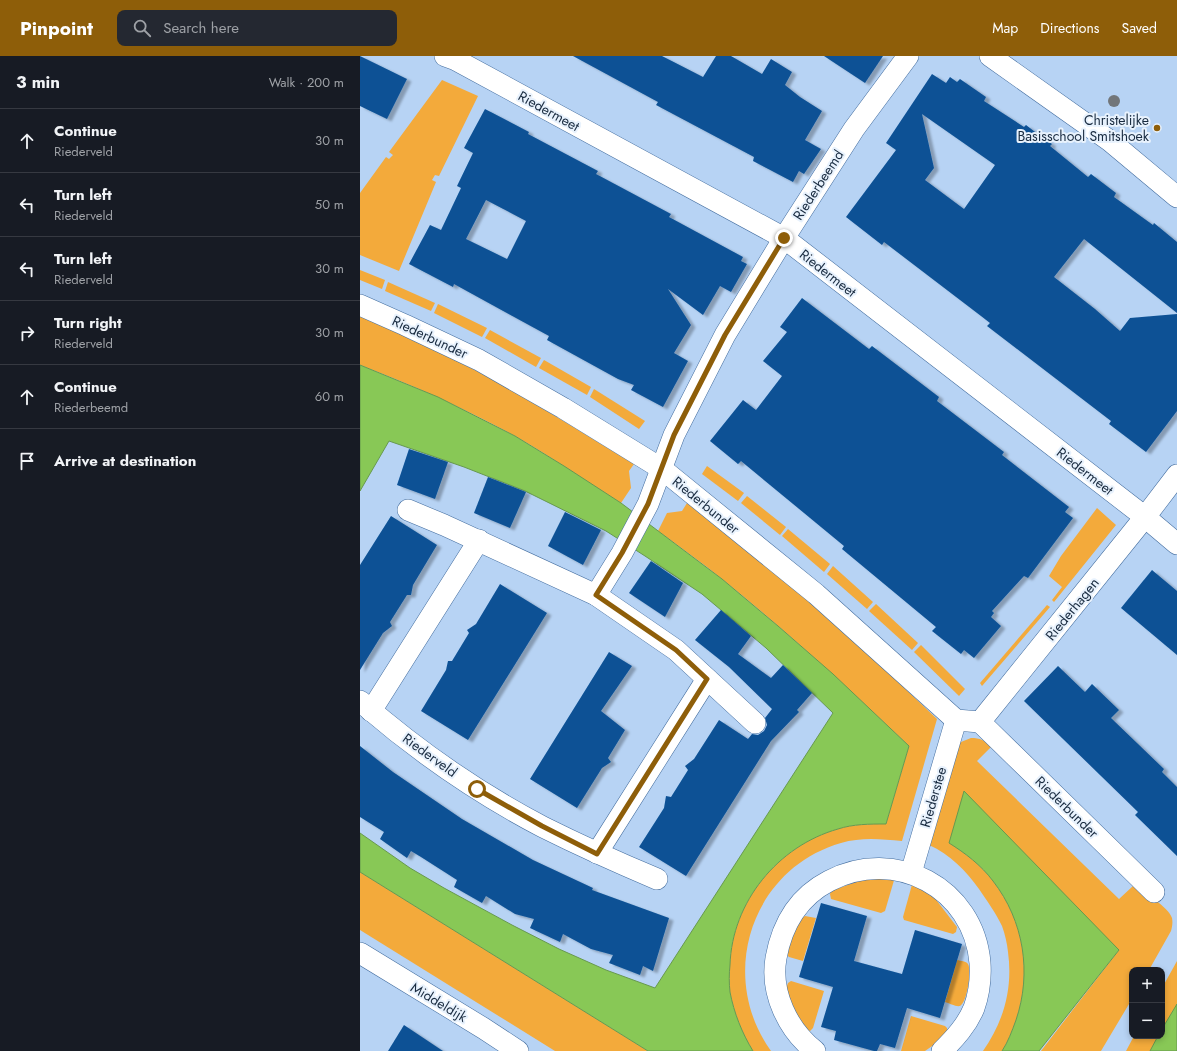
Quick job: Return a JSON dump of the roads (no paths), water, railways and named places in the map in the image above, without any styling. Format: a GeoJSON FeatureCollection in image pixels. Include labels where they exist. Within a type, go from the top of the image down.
{"type":"FeatureCollection","features":[{"type":"Feature","properties":{"kind":"street","name":"Riederbeemd"},"geometry":{"type":"LineString","coordinates":[[662,469],[674,435],[725,335],[784,238],[854,130],[908,56]]}},
{"type":"Feature","properties":{"kind":"street"},"geometry":{"type":"LineString","coordinates":[[990,56],[1110,141],[1177,197]]}},
{"type":"Feature","properties":{"kind":"street","name":"Riedermeet"},"geometry":{"type":"LineString","coordinates":[[453,57],[784,238],[1145,517],[1177,544]]}},
{"type":"Feature","properties":{"kind":"street","name":"Riederbunder"},"geometry":{"type":"LineString","coordinates":[[360,305],[479,360],[563,408],[662,469],[816,594],[956,720]]}},
{"type":"Feature","properties":{"kind":"street"},"geometry":{"type":"LineString","coordinates":[[596,595],[622,553],[648,504],[662,469]]}},
{"type":"Feature","properties":{"kind":"street","name":"Riederhagen"},"geometry":{"type":"LineString","coordinates":[[980,722],[1177,475]]}},
{"type":"Feature","properties":{"kind":"street"},"geometry":{"type":"LineString","coordinates":[[408,510],[444,524],[596,595],[676,650],[754,723]]}},
{"type":"Feature","properties":{"kind":"street","name":"Riederveld"},"geometry":{"type":"LineString","coordinates":[[479,540],[365,706],[418,748],[477,789],[542,826],[597,854],[657,879]]}},
{"type":"Feature","properties":{"kind":"street"},"geometry":{"type":"LineString","coordinates":[[597,854],[707,679]]}},
{"type":"Feature","properties":{"kind":"street"},"geometry":{"type":"LineString","coordinates":[[956,720],[980,722]]}},
{"type":"Feature","properties":{"kind":"street","name":"Riederstee"},"geometry":{"type":"LineString","coordinates":[[911,873],[956,720]]}},
{"type":"Feature","properties":{"kind":"street","name":"Riederbunder"},"geometry":{"type":"LineString","coordinates":[[980,722],[1154,892]]}},
{"type":"Feature","properties":{"kind":"street"},"geometry":{"type":"LineString","coordinates":[[815,1051],[807,1045],[795,1031],[785,1015],[779,998],[776,980],[776,961],[779,944],[785,926],[795,910],[821,885],[854,870],[872,868],[892,869],[911,873],[933,884],[943,891],[956,904],[967,919],[974,935],[979,953],[981,971],[979,989],[974,1007],[966,1023],[942,1051]]}},
{"type":"Feature","properties":{"kind":"street","name":"Middeldijk"},"geometry":{"type":"LineString","coordinates":[[360,953],[518,1051]]}},
{"type":"Feature","properties":{"kind":"place","name":"Christelijke Basisschool Smitshoek"},"geometry":{"type":"Point","coordinates":[1157,128]}}]}
